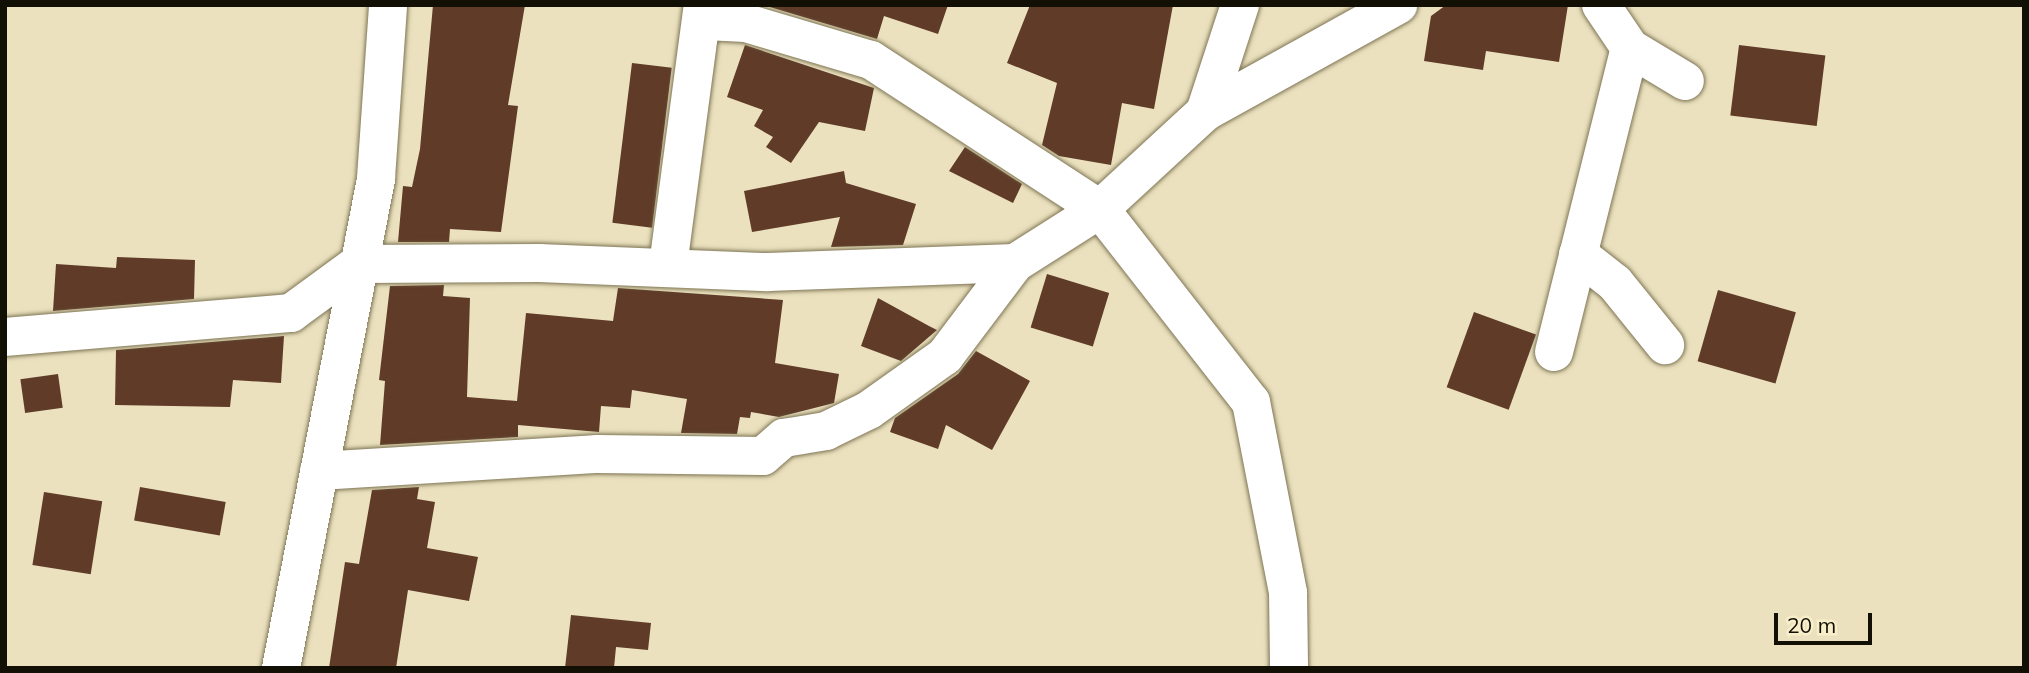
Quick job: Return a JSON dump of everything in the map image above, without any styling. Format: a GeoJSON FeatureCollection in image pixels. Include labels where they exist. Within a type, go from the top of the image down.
{"type":"FeatureCollection","features":[{"type":"Feature","properties":{"kind":"street"},"geometry":{"type":"LineString","coordinates":[[281,668],[376,178],[388,5]]}},
{"type":"Feature","properties":{"kind":"street"},"geometry":{"type":"LineString","coordinates":[[1205,112],[1240,5]]}},
{"type":"Feature","properties":{"kind":"street"},"geometry":{"type":"LineString","coordinates":[[318,471],[586,454],[763,456],[784,438],[826,431],[869,410],[945,356],[1015,263],[1100,209],[1205,112],[1398,5]]}},
{"type":"Feature","properties":{"kind":"street"},"geometry":{"type":"LineString","coordinates":[[1601,5],[1630,48],[1685,81]]}},
{"type":"Feature","properties":{"kind":"street"},"geometry":{"type":"LineString","coordinates":[[668,266],[704,13],[871,60],[1100,209],[1251,402],[1288,593],[1289,668]]}},
{"type":"Feature","properties":{"kind":"street"},"geometry":{"type":"LineString","coordinates":[[1554,352],[1630,48]]}},
{"type":"Feature","properties":{"kind":"street"},"geometry":{"type":"LineString","coordinates":[[1578,254],[1615,283],[1665,345]]}},
{"type":"Feature","properties":{"kind":"street"},"geometry":{"type":"LineString","coordinates":[[5,337],[291,313],[358,264],[668,266],[768,272],[1015,263]]}},
{"type":"Feature","properties":{"kind":"building"},"geometry":{"type":"Polygon","coordinates":[[[433,5],[525,5],[508,105],[518,106],[501,232],[450,229],[449,242],[398,242],[403,186],[412,187],[420,149],[433,5]]]}},
{"type":"Feature","properties":{"kind":"building"},"geometry":{"type":"Polygon","coordinates":[[[763,5],[948,5],[938,34],[884,16],[877,39],[763,5]]]}},
{"type":"Feature","properties":{"kind":"building"},"geometry":{"type":"Polygon","coordinates":[[[1030,5],[1173,5],[1154,109],[1122,103],[1111,165],[1059,156],[1042,145],[1057,83],[1007,63],[1030,5]]]}},
{"type":"Feature","properties":{"kind":"building"},"geometry":{"type":"Polygon","coordinates":[[[1446,5],[1568,5],[1559,62],[1486,51],[1483,70],[1424,61],[1431,16],[1446,5]]]}},
{"type":"Feature","properties":{"kind":"building"},"geometry":{"type":"Polygon","coordinates":[[[745,45],[874,88],[865,131],[819,122],[791,163],[766,147],[773,137],[754,126],[763,110],[727,97],[745,45]]]}},
{"type":"Feature","properties":{"kind":"building"},"geometry":{"type":"Polygon","coordinates":[[[1739,45],[1825,56],[1817,126],[1730,115],[1739,45]]]}},
{"type":"Feature","properties":{"kind":"building"},"geometry":{"type":"Polygon","coordinates":[[[632,63],[672,68],[652,228],[612,223],[632,63]]]}},
{"type":"Feature","properties":{"kind":"building"},"geometry":{"type":"Polygon","coordinates":[[[965,147],[1022,184],[1013,203],[949,171],[965,147]]]}},
{"type":"Feature","properties":{"kind":"building"},"geometry":{"type":"Polygon","coordinates":[[[844,171],[846,183],[916,204],[903,245],[831,247],[840,217],[752,232],[744,191],[844,171]]]}},
{"type":"Feature","properties":{"kind":"building"},"geometry":{"type":"Polygon","coordinates":[[[117,257],[195,260],[194,299],[53,311],[56,264],[116,268],[117,257]]]}},
{"type":"Feature","properties":{"kind":"building"},"geometry":{"type":"Polygon","coordinates":[[[1047,274],[1109,293],[1093,347],[1031,328],[1047,274]]]}},
{"type":"Feature","properties":{"kind":"building"},"geometry":{"type":"Polygon","coordinates":[[[444,285],[443,296],[470,298],[467,397],[517,401],[526,313],[613,321],[618,288],[783,300],[775,363],[839,374],[834,403],[779,417],[751,412],[750,418],[740,417],[737,434],[681,433],[687,399],[632,390],[630,408],[601,406],[599,432],[518,425],[518,437],[380,445],[385,381],[379,380],[390,286],[444,285]]]}},
{"type":"Feature","properties":{"kind":"building"},"geometry":{"type":"Polygon","coordinates":[[[1718,290],[1796,312],[1775,383],[1698,361],[1718,290]]]}},
{"type":"Feature","properties":{"kind":"building"},"geometry":{"type":"Polygon","coordinates":[[[878,298],[937,330],[901,361],[861,346],[878,298]]]}},
{"type":"Feature","properties":{"kind":"building"},"geometry":{"type":"Polygon","coordinates":[[[1474,312],[1536,335],[1509,410],[1447,387],[1474,312]]]}},
{"type":"Feature","properties":{"kind":"building"},"geometry":{"type":"Polygon","coordinates":[[[284,336],[281,383],[233,380],[230,407],[115,405],[116,350],[284,336]]]}},
{"type":"Feature","properties":{"kind":"building"},"geometry":{"type":"Polygon","coordinates":[[[976,351],[1030,381],[992,450],[946,425],[938,449],[890,432],[895,418],[958,374],[976,351]]]}},
{"type":"Feature","properties":{"kind":"building"},"geometry":{"type":"Polygon","coordinates":[[[58,374],[63,408],[25,413],[20,379],[58,374]]]}},
{"type":"Feature","properties":{"kind":"building"},"geometry":{"type":"Polygon","coordinates":[[[140,487],[226,502],[220,536],[134,520],[140,487]]]}},
{"type":"Feature","properties":{"kind":"building"},"geometry":{"type":"Polygon","coordinates":[[[419,487],[417,499],[435,502],[427,548],[478,557],[469,601],[408,590],[396,668],[329,668],[345,562],[359,564],[372,490],[419,487]]]}},
{"type":"Feature","properties":{"kind":"building"},"geometry":{"type":"Polygon","coordinates":[[[44,492],[102,501],[91,574],[32,565],[44,492]]]}},
{"type":"Feature","properties":{"kind":"building"},"geometry":{"type":"Polygon","coordinates":[[[571,615],[651,623],[648,650],[616,647],[614,668],[565,668],[571,615]]]}}]}
